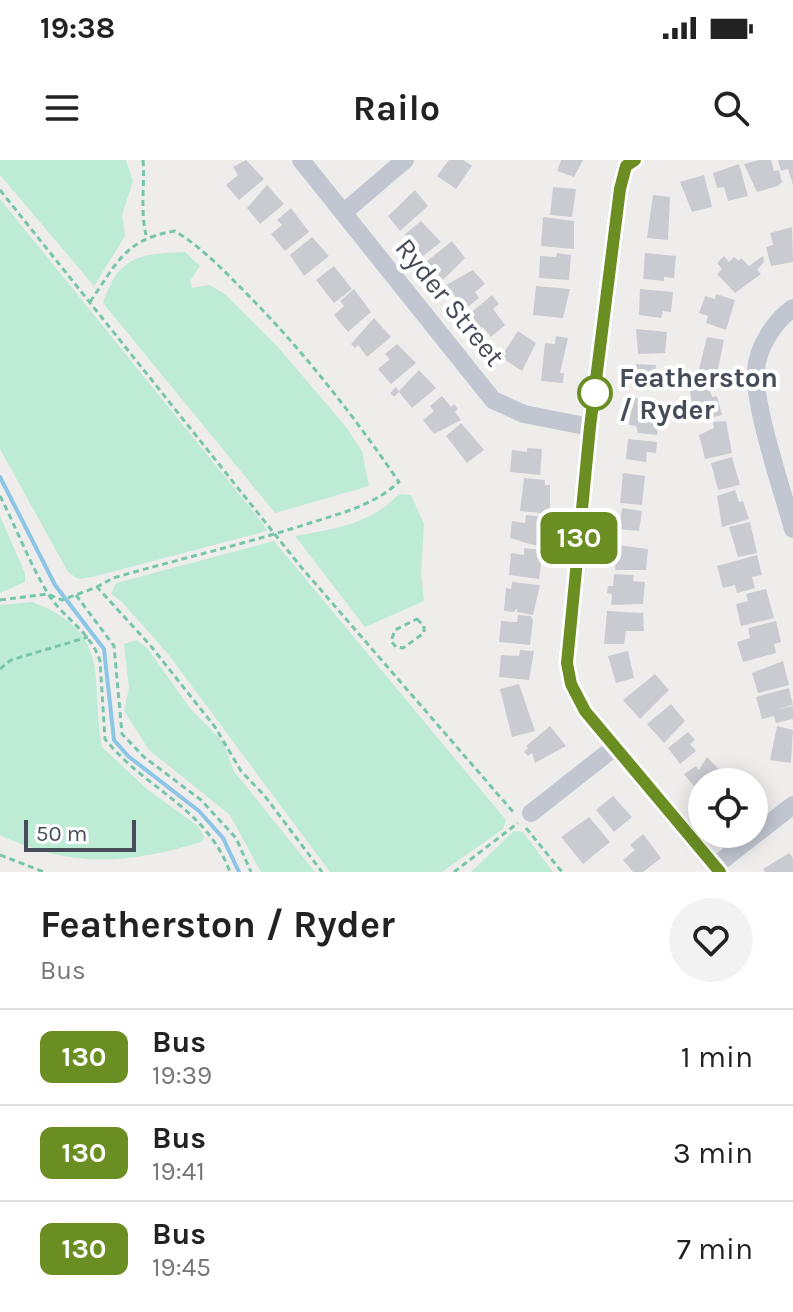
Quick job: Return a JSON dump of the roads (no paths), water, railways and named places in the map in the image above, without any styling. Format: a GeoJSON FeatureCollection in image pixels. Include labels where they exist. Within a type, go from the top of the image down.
{"type":"FeatureCollection","features":[{"type":"Feature","properties":{"kind":"street","name":"Ryder Street"},"geometry":{"type":"LineString","coordinates":[[301,160],[493,400],[524,414],[590,427]]}},
{"type":"Feature","properties":{"kind":"street"},"geometry":{"type":"LineString","coordinates":[[343,213],[405,160]]}},
{"type":"Feature","properties":{"kind":"street"},"geometry":{"type":"LineString","coordinates":[[635,160],[626,166],[620,189],[590,427],[567,663],[571,684],[585,711],[717,869],[793,805]]}},
{"type":"Feature","properties":{"kind":"street"},"geometry":{"type":"LineString","coordinates":[[793,308],[766,337],[755,371],[787,483],[793,529]]}},
{"type":"Feature","properties":{"kind":"street"},"geometry":{"type":"LineString","coordinates":[[526,817],[615,747]]}},
{"type":"Feature","properties":{"kind":"waterway"},"geometry":{"type":"LineString","coordinates":[[0,477],[55,585],[104,649],[114,740],[128,756],[199,811],[223,838],[239,872]]}},
{"type":"Feature","properties":{"kind":"place","name":"Featherston / Ryder"},"geometry":{"type":"Point","coordinates":[595,393]}}]}
